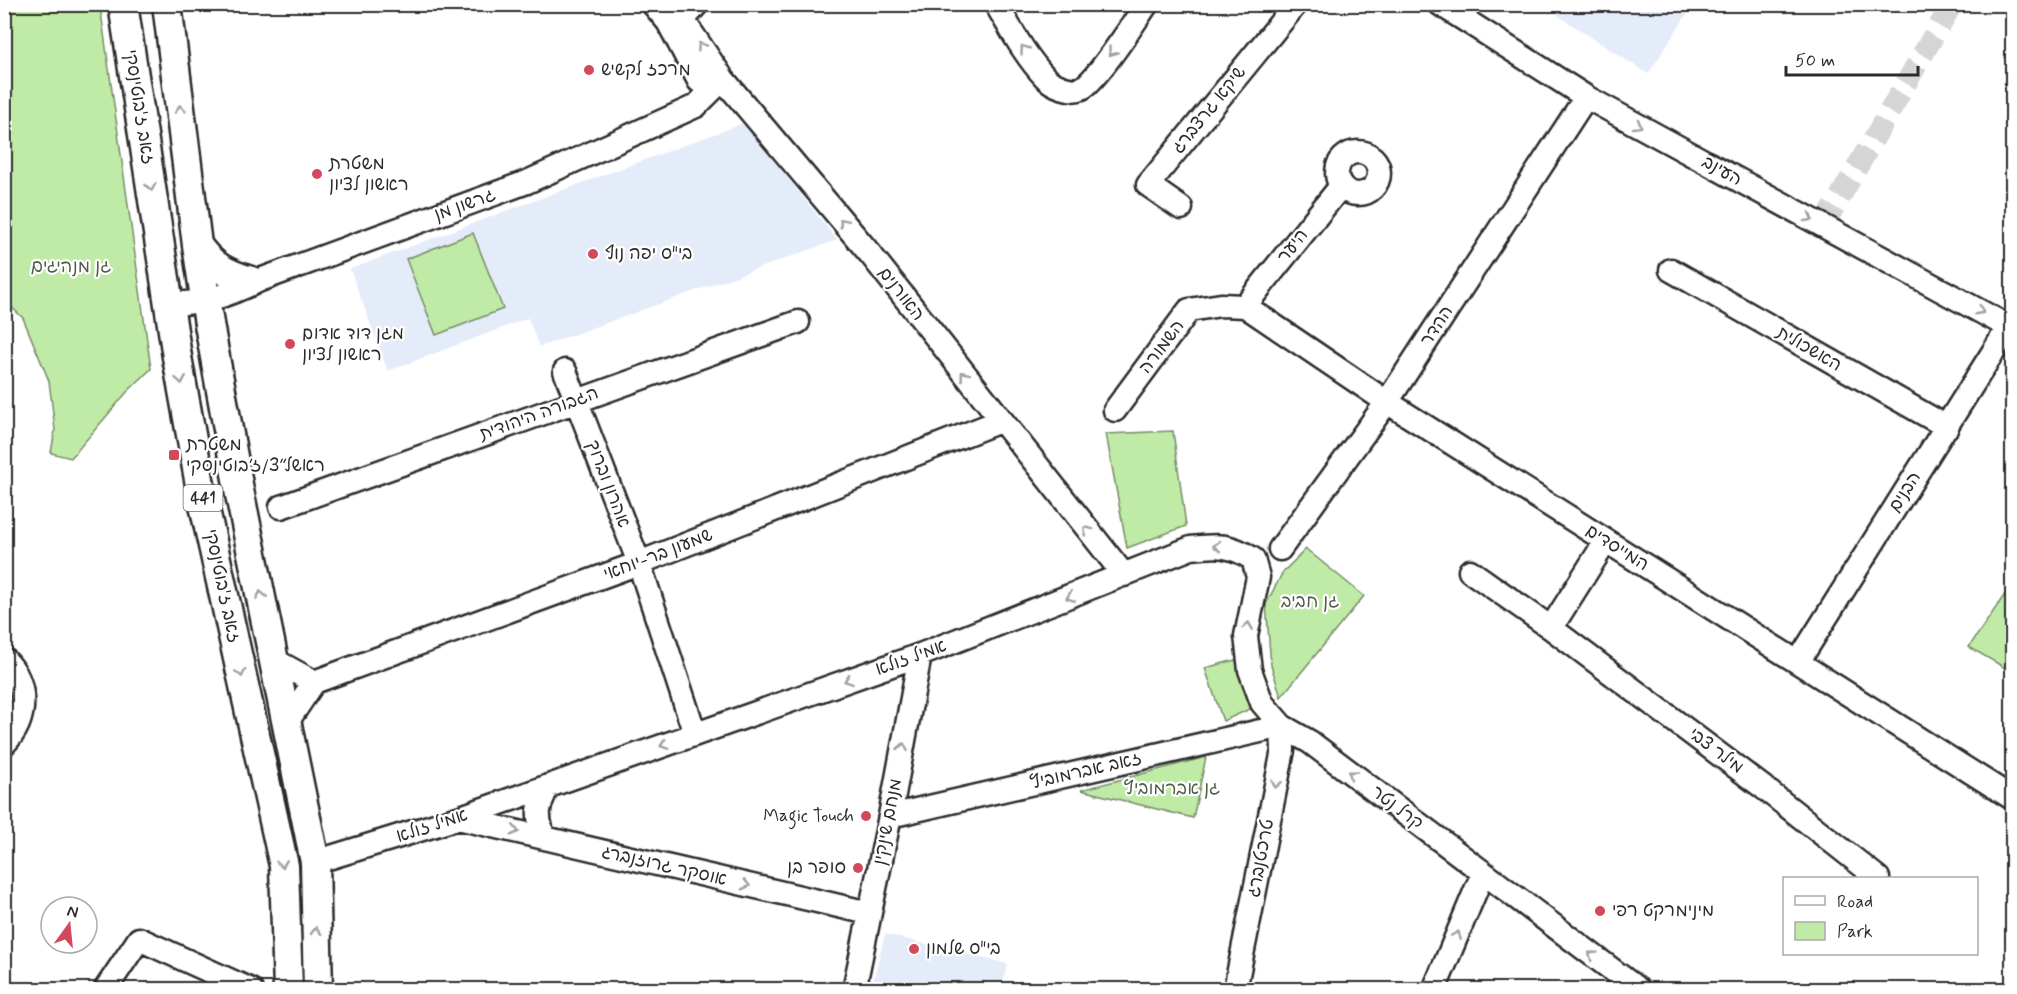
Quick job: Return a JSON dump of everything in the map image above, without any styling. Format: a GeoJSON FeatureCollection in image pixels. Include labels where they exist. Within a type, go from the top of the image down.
{"type":"FeatureCollection","features":[{"type":"Feature","properties":{"kind":"main road","name":"זאב ז'בוטינסקי"},"geometry":{"type":"LineString","coordinates":[[123,4],[169,304],[202,496],[284,866],[288,990]]}},
{"type":"Feature","properties":{"kind":"main road","name":"זאב ז'בוטינסקי"},"geometry":{"type":"LineString","coordinates":[[167,4],[197,245],[236,477],[315,862],[318,990]]}},
{"type":"Feature","properties":{"kind":"main road"},"geometry":{"type":"LineString","coordinates":[[197,245],[214,266],[229,274],[255,280]]}},
{"type":"Feature","properties":{"kind":"street"},"geometry":{"type":"LineString","coordinates":[[996,4],[1017,39],[1046,79],[1072,90],[1083,88],[1095,75],[1147,4]]}},
{"type":"Feature","properties":{"kind":"street","name":"שיקא גרצברג"},"geometry":{"type":"LineString","coordinates":[[1182,208],[1148,185],[1296,4]]}},
{"type":"Feature","properties":{"kind":"street","name":"העינב"},"geometry":{"type":"LineString","coordinates":[[1440,4],[1586,97],[2011,325]]}},
{"type":"Feature","properties":{"kind":"street","name":"האורנים"},"geometry":{"type":"LineString","coordinates":[[673,11],[723,79],[871,255],[1124,575]]}},
{"type":"Feature","properties":{"kind":"street","name":"האורנים"},"geometry":{"type":"LineString","coordinates":[[673,11],[699,81]]}},
{"type":"Feature","properties":{"kind":"street","name":"גרשון מן"},"geometry":{"type":"LineString","coordinates":[[169,304],[205,297],[235,283],[255,280],[527,182],[696,106],[723,79]]}},
{"type":"Feature","properties":{"kind":"street"},"geometry":{"type":"LineString","coordinates":[[699,81],[723,79]]}},
{"type":"Feature","properties":{"kind":"street","name":"גרשון מן"},"geometry":{"type":"LineString","coordinates":[[666,118],[699,81]]}},
{"type":"Feature","properties":{"kind":"street","name":"ההדר"},"geometry":{"type":"LineString","coordinates":[[1280,549],[1388,402],[1586,97]]}},
{"type":"Feature","properties":{"kind":"street","name":"היער"},"geometry":{"type":"LineString","coordinates":[[1245,306],[1341,186]]}},
{"type":"Feature","properties":{"kind":"street","name":"האשכולית"},"geometry":{"type":"LineString","coordinates":[[1671,270],[1947,427]]}},
{"type":"Feature","properties":{"kind":"street","name":"השמורה"},"geometry":{"type":"LineString","coordinates":[[1115,410],[1190,310],[1221,305],[1245,306]]}},
{"type":"Feature","properties":{"kind":"street","name":"המייסדים"},"geometry":{"type":"LineString","coordinates":[[1245,306],[1388,402],[2013,798]]}},
{"type":"Feature","properties":{"kind":"street","name":"הגבורה היהודית"},"geometry":{"type":"LineString","coordinates":[[281,507],[798,322]]}},
{"type":"Feature","properties":{"kind":"street","name":"הבנים"},"geometry":{"type":"LineString","coordinates":[[1798,662],[2011,325]]}},
{"type":"Feature","properties":{"kind":"street","name":"אהרון וברוך"},"geometry":{"type":"LineString","coordinates":[[565,371],[639,563],[695,734]]}},
{"type":"Feature","properties":{"kind":"street","name":"שמעון בר-יוחאי"},"geometry":{"type":"LineString","coordinates":[[314,682],[639,563],[1000,421]]}},
{"type":"Feature","properties":{"kind":"street"},"geometry":{"type":"LineString","coordinates":[[1551,628],[1606,541]]}},
{"type":"Feature","properties":{"kind":"street","name":"אמיל זולא"},"geometry":{"type":"LineString","coordinates":[[315,862],[458,818],[920,655],[1191,548],[1218,544],[1238,549],[1253,559],[1258,577]]}},
{"type":"Feature","properties":{"kind":"street","name":"מילר צבי"},"geometry":{"type":"LineString","coordinates":[[1470,572],[1551,628],[1764,788],[1875,877]]}},
{"type":"Feature","properties":{"kind":"street","name":"קרל נטר"},"geometry":{"type":"LineString","coordinates":[[1258,577],[1246,636],[1250,670],[1262,703],[1282,726],[1310,742],[1632,987]]}},
{"type":"Feature","properties":{"kind":"street","name":"מנחם שינקין"},"geometry":{"type":"LineString","coordinates":[[854,990],[920,655]]}},
{"type":"Feature","properties":{"kind":"street"},"geometry":{"type":"LineString","coordinates":[[4,659],[20,682],[23,702],[21,717],[11,738],[4,744]]}},
{"type":"Feature","properties":{"kind":"street"},"geometry":{"type":"LineString","coordinates":[[274,660],[314,682],[287,722]]}},
{"type":"Feature","properties":{"kind":"street","name":"זאב אברמוביץ"},"geometry":{"type":"LineString","coordinates":[[890,816],[1282,726]]}},
{"type":"Feature","properties":{"kind":"street","name":"טרכטנברג"},"geometry":{"type":"LineString","coordinates":[[1235,990],[1283,750],[1282,726]]}},
{"type":"Feature","properties":{"kind":"street"},"geometry":{"type":"LineString","coordinates":[[544,838],[538,820],[540,803],[548,786]]}},
{"type":"Feature","properties":{"kind":"street","name":"אוסקר גרוזנברג"},"geometry":{"type":"LineString","coordinates":[[458,818],[870,913]]}},
{"type":"Feature","properties":{"kind":"street"},"geometry":{"type":"LineString","coordinates":[[1434,990],[1483,873]]}},
{"type":"Feature","properties":{"kind":"street"},"geometry":{"type":"LineString","coordinates":[[105,990],[139,939],[251,990]]}},
{"type":"Feature","properties":{"kind":"shaded area"},"geometry":{"type":"Polygon","coordinates":[[[1564,5],[1693,5],[1648,74],[1557,15],[1564,5]]]}},
{"type":"Feature","properties":{"kind":"shaded area","name":"בי\"ס יפה נוף"},"geometry":{"type":"Polygon","coordinates":[[[744,123],[837,240],[539,347],[528,318],[388,371],[350,269],[744,123]]]}},
{"type":"Feature","properties":{"kind":"shaded area","name":"בי\"ס שלמון"},"geometry":{"type":"Polygon","coordinates":[[[885,934],[1008,964],[1001,989],[871,989],[885,934]]]}},
{"type":"Feature","properties":{"kind":"green space","name":"גן מנהיגים"},"geometry":{"type":"Polygon","coordinates":[[[5,4],[100,5],[151,369],[127,392],[71,458],[51,453],[55,430],[49,381],[23,318],[5,301],[5,4]]]}},
{"type":"Feature","properties":{"kind":"green space"},"geometry":{"type":"Polygon","coordinates":[[[473,233],[503,309],[436,335],[406,259],[473,233]]]}},
{"type":"Feature","properties":{"kind":"green space"},"geometry":{"type":"Polygon","coordinates":[[[1173,431],[1186,526],[1127,548],[1106,434],[1173,431]]]}},
{"type":"Feature","properties":{"kind":"green space","name":"גן חביב"},"geometry":{"type":"Polygon","coordinates":[[[1306,549],[1364,596],[1281,697],[1271,665],[1266,604],[1283,572],[1306,549]]]}},
{"type":"Feature","properties":{"kind":"green space"},"geometry":{"type":"Polygon","coordinates":[[[2012,584],[2012,672],[1969,647],[2012,584]]]}},
{"type":"Feature","properties":{"kind":"green space"},"geometry":{"type":"Polygon","coordinates":[[[1239,659],[1252,708],[1223,721],[1205,668],[1239,659]]]}},
{"type":"Feature","properties":{"kind":"green space","name":"גן אברמוביץ"},"geometry":{"type":"Polygon","coordinates":[[[1206,757],[1193,818],[1081,790],[1206,757]]]}},
{"type":"Feature","properties":{"kind":"tunnel"},"geometry":{"type":"LineString","coordinates":[[1823,226],[1952,4]]}},
{"type":"Feature","properties":{"kind":"place","name":"מרכז לקשיש"},"geometry":{"type":"Point","coordinates":[589,70]}},
{"type":"Feature","properties":{"kind":"place","name":"משטרת ראשון לציון"},"geometry":{"type":"Point","coordinates":[317,174]}},
{"type":"Feature","properties":{"kind":"place","name":"בי\"ס יפה נוף"},"geometry":{"type":"Point","coordinates":[593,254]}},
{"type":"Feature","properties":{"kind":"place","name":"מגן דוד אדום ראשון לציון"},"geometry":{"type":"Point","coordinates":[290,344]}},
{"type":"Feature","properties":{"kind":"place","name":"משטרת ראשל״צ/ז׳בוטינסקי"},"geometry":{"type":"Point","coordinates":[174,455]}},
{"type":"Feature","properties":{"kind":"place","name":"Magic Touch"},"geometry":{"type":"Point","coordinates":[866,816]}},
{"type":"Feature","properties":{"kind":"place","name":"סופר בן"},"geometry":{"type":"Point","coordinates":[858,868]}},
{"type":"Feature","properties":{"kind":"place","name":"מינימרקט רפי"},"geometry":{"type":"Point","coordinates":[1600,911]}},
{"type":"Feature","properties":{"kind":"place","name":"בי\"ס שלמון"},"geometry":{"type":"Point","coordinates":[914,949]}}]}
